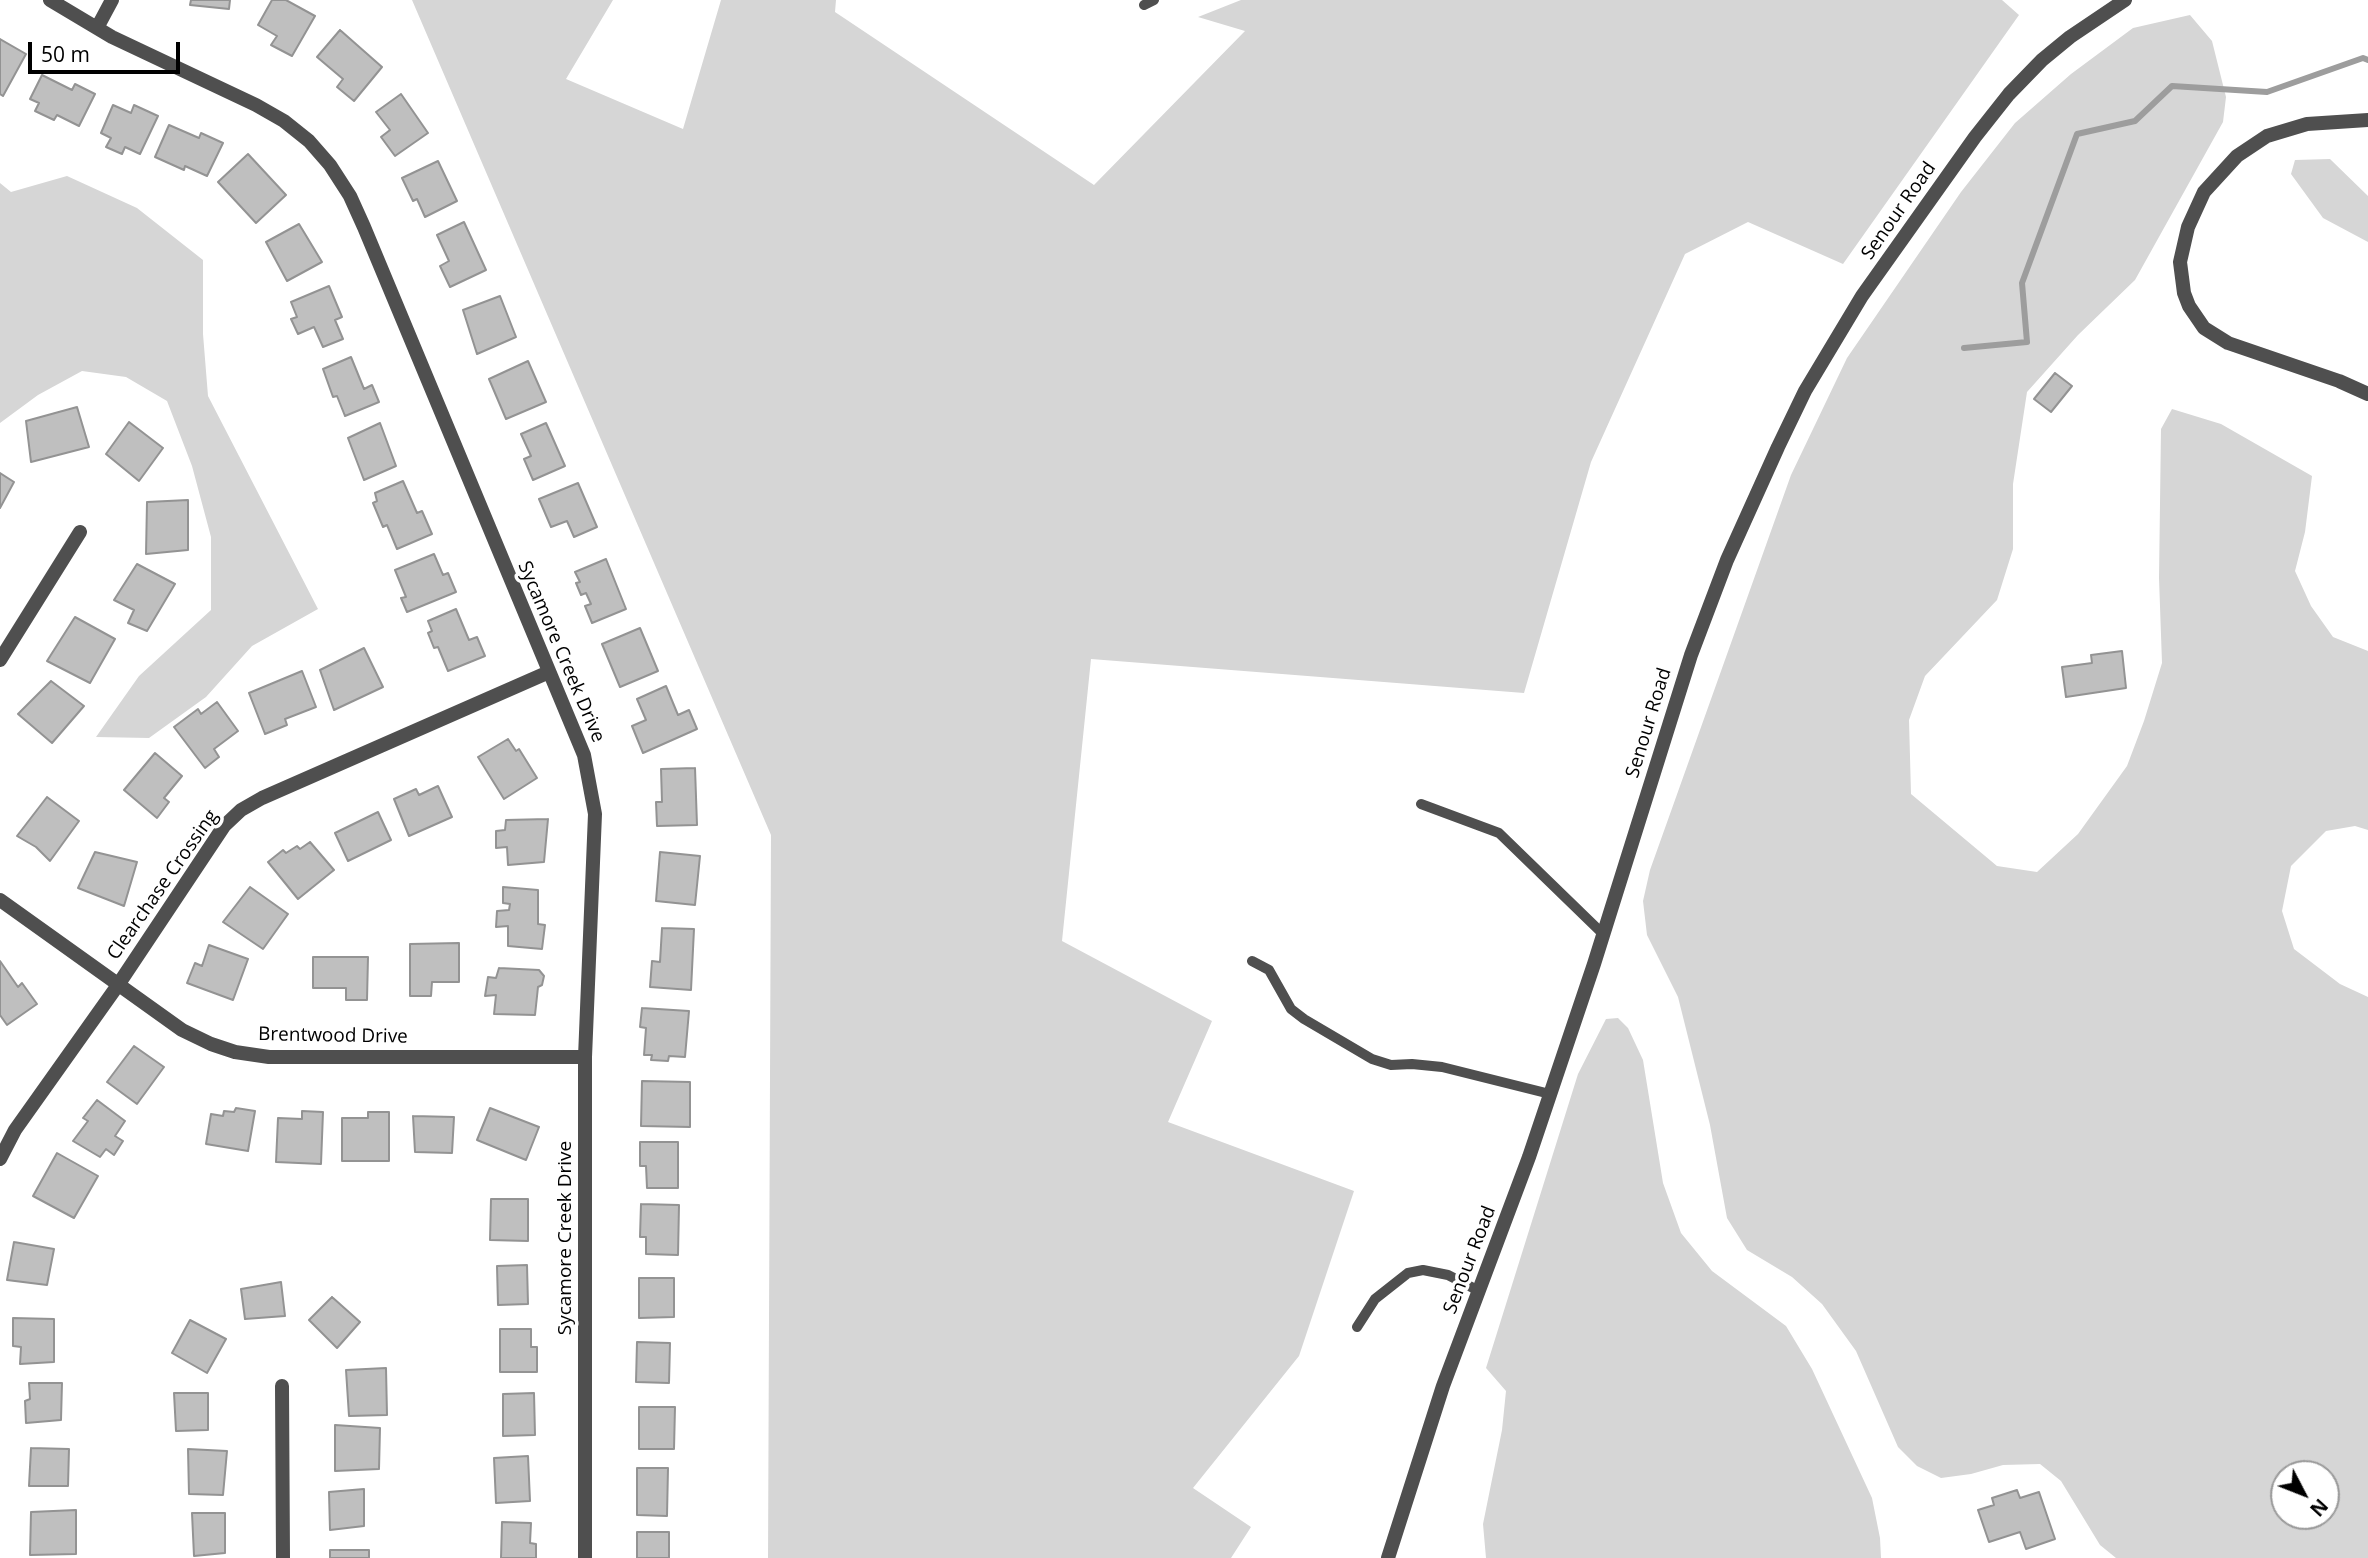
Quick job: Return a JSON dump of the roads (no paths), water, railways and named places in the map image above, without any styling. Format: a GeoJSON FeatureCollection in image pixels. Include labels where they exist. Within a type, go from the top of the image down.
{"type":"FeatureCollection","features":[{"type":"Feature","properties":{"kind":"street","name":"Sycamore Creek Drive"},"geometry":{"type":"LineString","coordinates":[[50,0],[97,28],[284,121],[309,141],[330,165],[350,196],[365,227],[584,755],[595,814],[585,1057],[585,1558]]}},
{"type":"Feature","properties":{"kind":"street"},"geometry":{"type":"LineString","coordinates":[[97,28],[112,0]]}},
{"type":"Feature","properties":{"kind":"street","name":"Senour Road"},"geometry":{"type":"LineString","coordinates":[[1388,1558],[1443,1386],[1529,1157],[1691,655],[1727,560],[1805,391],[1862,296],[1975,137],[2009,94],[2061,44],[2125,0]]}},
{"type":"Feature","properties":{"kind":"street"},"geometry":{"type":"LineString","coordinates":[[2368,120],[2307,124],[2267,136],[2237,156],[2204,192],[2188,227],[2180,262],[2189,306],[2204,328],[2228,342],[2368,394]]}},
{"type":"Feature","properties":{"kind":"street"},"geometry":{"type":"LineString","coordinates":[[0,660],[80,533]]}},
{"type":"Feature","properties":{"kind":"street","name":"Clearchase Crossing"},"geometry":{"type":"LineString","coordinates":[[0,1159],[15,1130],[118,985],[224,826],[241,810],[549,672]]}},
{"type":"Feature","properties":{"kind":"street","name":"Brentwood Drive"},"geometry":{"type":"LineString","coordinates":[[0,900],[182,1030],[235,1052],[269,1057],[585,1057]]}},
{"type":"Feature","properties":{"kind":"street"},"geometry":{"type":"LineString","coordinates":[[282,1386],[283,1558]]}},
{"type":"Feature","properties":{"kind":"lane"},"geometry":{"type":"LineString","coordinates":[[1144,5],[1154,0]]}},
{"type":"Feature","properties":{"kind":"lane"},"geometry":{"type":"LineString","coordinates":[[1421,804],[1499,833],[1603,934]]}},
{"type":"Feature","properties":{"kind":"lane"},"geometry":{"type":"LineString","coordinates":[[1252,961],[1269,971],[1291,1009],[1372,1059],[1391,1065],[1412,1064],[1442,1068],[1550,1094]]}},
{"type":"Feature","properties":{"kind":"lane"},"geometry":{"type":"LineString","coordinates":[[1357,1327],[1375,1299],[1408,1273],[1423,1270],[1448,1275],[1479,1291]]}},
{"type":"Feature","properties":{"kind":"waterway"},"geometry":{"type":"LineString","coordinates":[[1964,348],[2027,342],[2022,283],[2077,134],[2135,121],[2172,86],[2267,92],[2363,58],[2368,60]]}}]}
